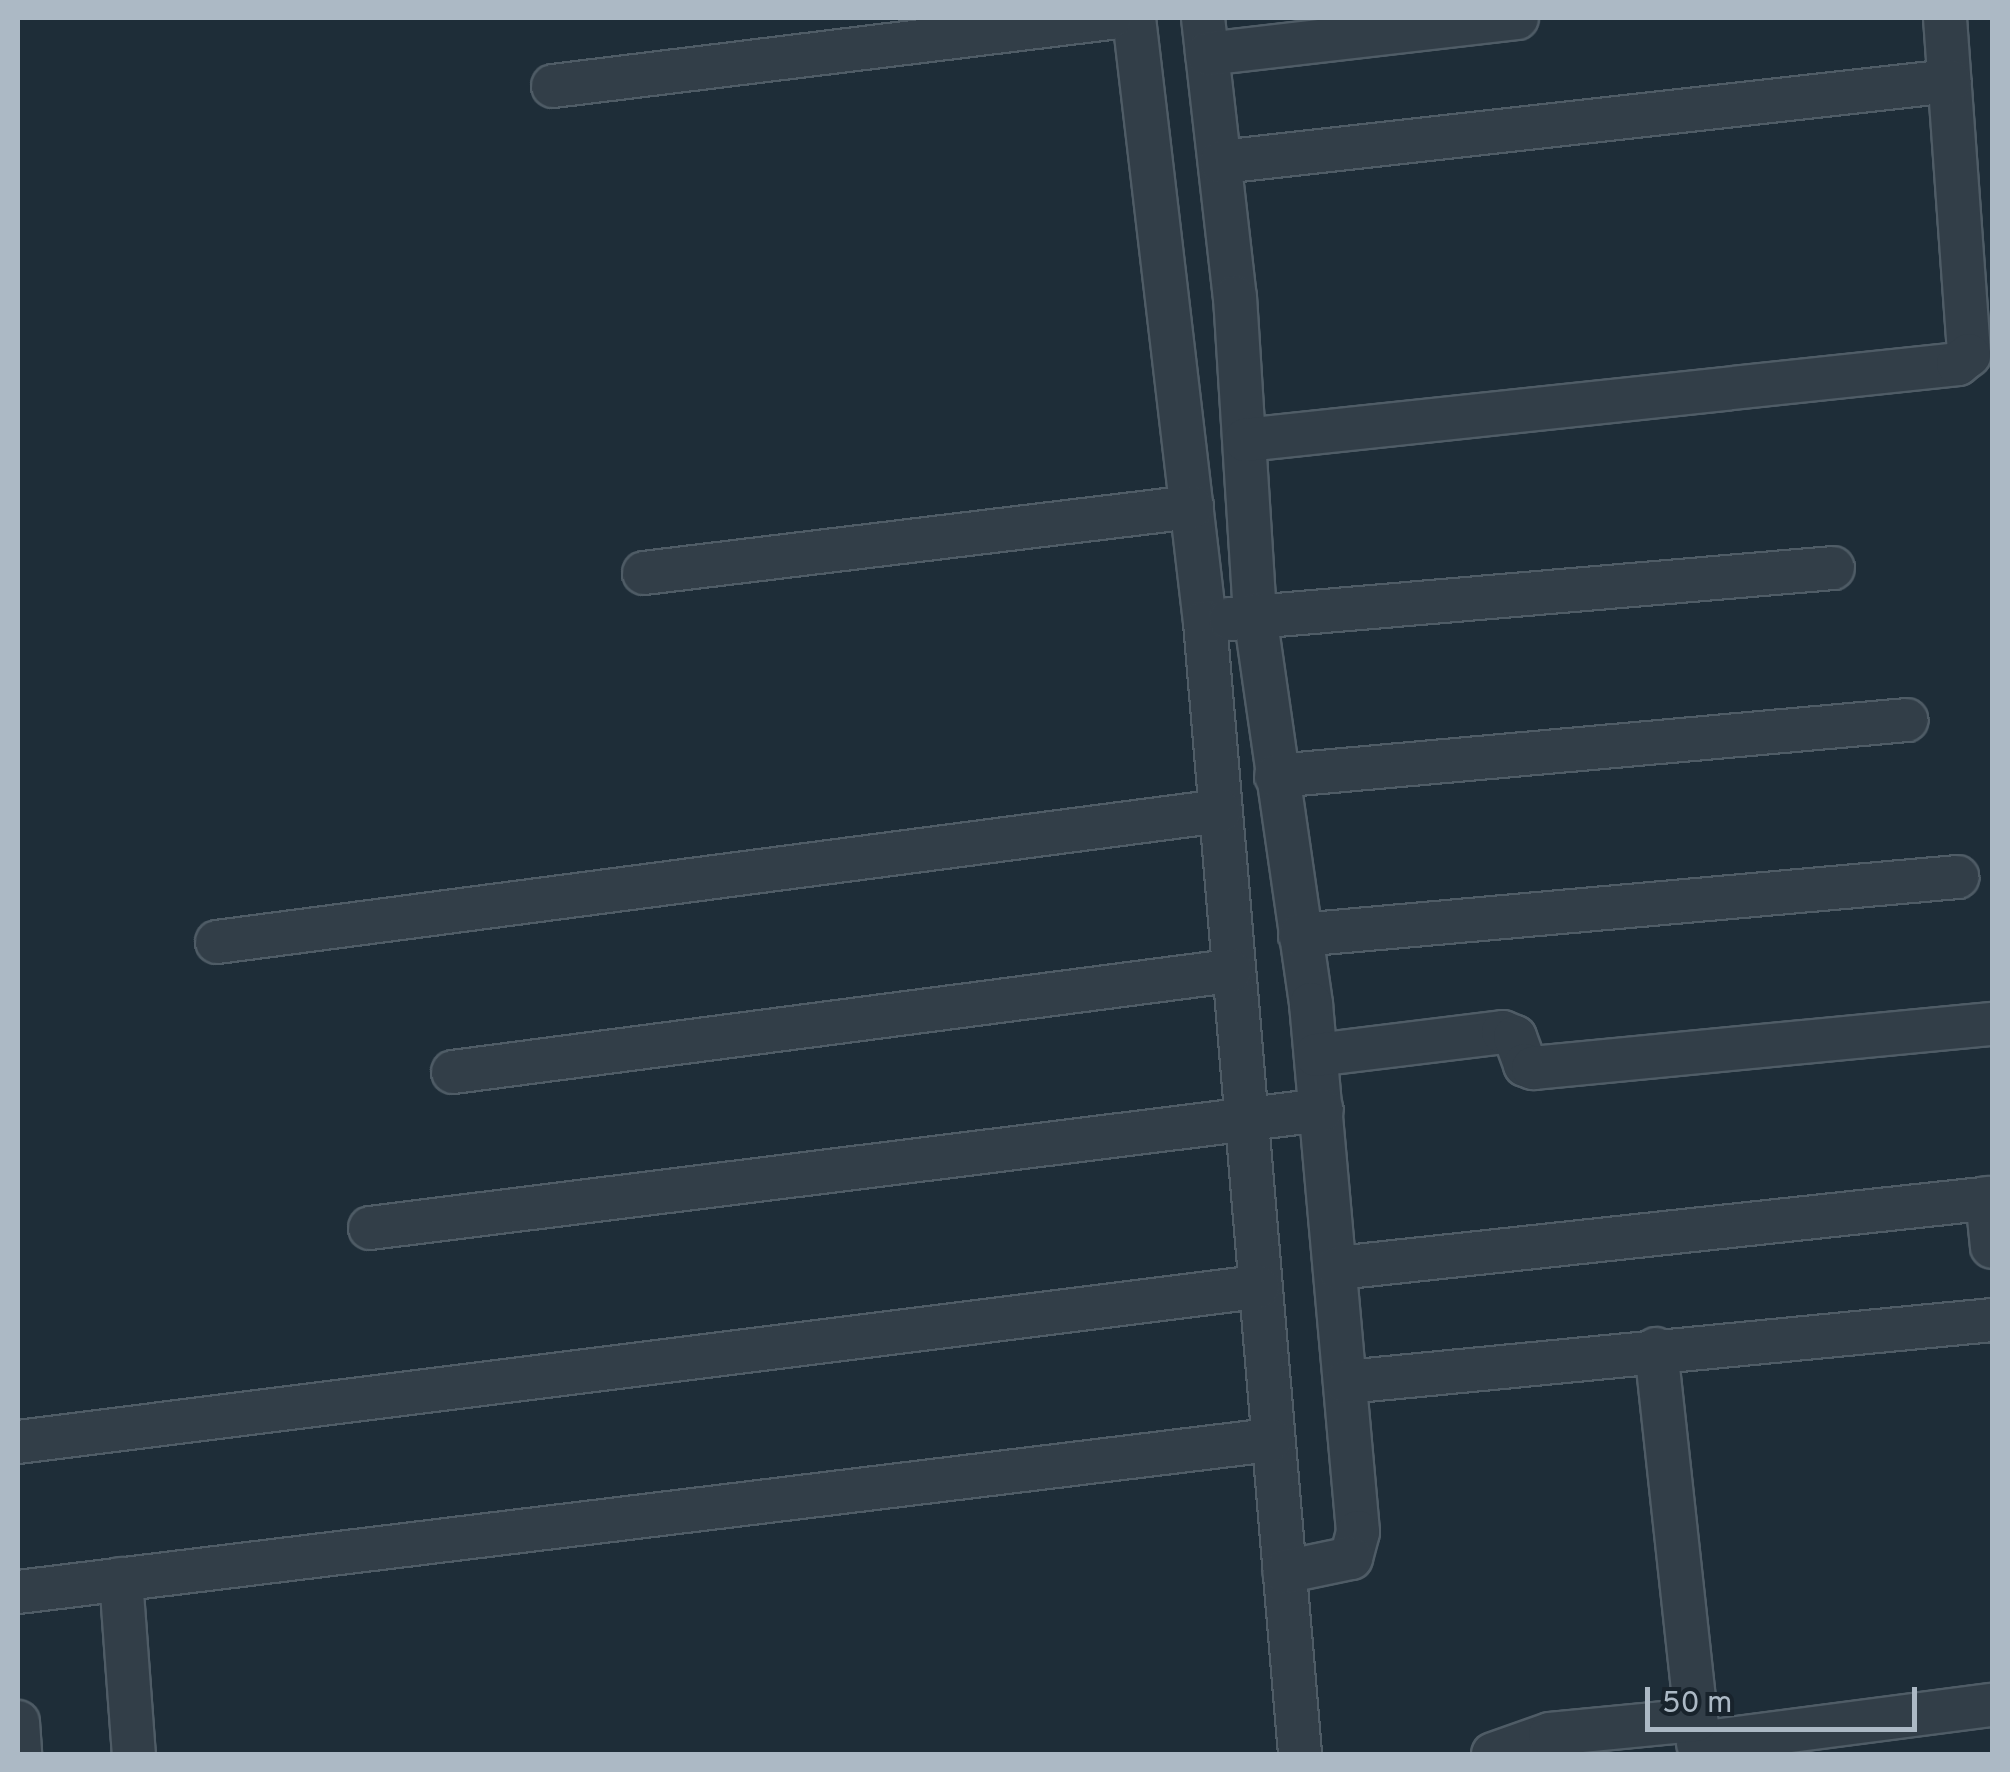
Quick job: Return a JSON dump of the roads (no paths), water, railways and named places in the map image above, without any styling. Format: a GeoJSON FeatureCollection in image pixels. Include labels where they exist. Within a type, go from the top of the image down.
{"type":"FeatureCollection","features":[{"type":"Feature","properties":{"kind":"street"},"geometry":{"type":"LineString","coordinates":[[553,86],[1110,18]]}},
{"type":"Feature","properties":{"kind":"street"},"geometry":{"type":"LineString","coordinates":[[1134,18],[1204,622],[1230,970],[1300,1754]]}},
{"type":"Feature","properties":{"kind":"street"},"geometry":{"type":"LineString","coordinates":[[1284,1572],[1339,1564],[1357,1547],[1338,1268],[1316,1055],[1255,615],[1245,440],[1221,162],[1205,36],[1517,18]]}},
{"type":"Feature","properties":{"kind":"street"},"geometry":{"type":"LineString","coordinates":[[1245,440],[1981,359],[1946,18]]}},
{"type":"Feature","properties":{"kind":"street"},"geometry":{"type":"LineString","coordinates":[[1221,162],[1950,80]]}},
{"type":"Feature","properties":{"kind":"street"},"geometry":{"type":"LineString","coordinates":[[644,574],[1192,507]]}},
{"type":"Feature","properties":{"kind":"street"},"geometry":{"type":"LineString","coordinates":[[1204,622],[1833,568]]}},
{"type":"Feature","properties":{"kind":"street"},"geometry":{"type":"LineString","coordinates":[[1276,776],[1907,720]]}},
{"type":"Feature","properties":{"kind":"street"},"geometry":{"type":"LineString","coordinates":[[217,942],[1220,811]]}},
{"type":"Feature","properties":{"kind":"street"},"geometry":{"type":"LineString","coordinates":[[1300,934],[1957,877]]}},
{"type":"Feature","properties":{"kind":"street"},"geometry":{"type":"LineString","coordinates":[[453,1072],[1230,970]]}},
{"type":"Feature","properties":{"kind":"street"},"geometry":{"type":"LineString","coordinates":[[1316,1055],[1511,1033],[1525,1065],[1533,1068],[1992,1024]]}},
{"type":"Feature","properties":{"kind":"street"},"geometry":{"type":"LineString","coordinates":[[370,1228],[1322,1110]]}},
{"type":"Feature","properties":{"kind":"street"},"geometry":{"type":"LineString","coordinates":[[1338,1268],[1990,1198],[1992,1247]]}},
{"type":"Feature","properties":{"kind":"street"},"geometry":{"type":"LineString","coordinates":[[18,1442],[1258,1288]]}},
{"type":"Feature","properties":{"kind":"street"},"geometry":{"type":"LineString","coordinates":[[1346,1382],[1656,1349],[1992,1320]]}},
{"type":"Feature","properties":{"kind":"street"},"geometry":{"type":"LineString","coordinates":[[1656,1349],[1698,1739]]}},
{"type":"Feature","properties":{"kind":"street"},"geometry":{"type":"LineString","coordinates":[[18,1592],[1271,1440]]}},
{"type":"Feature","properties":{"kind":"street"},"geometry":{"type":"LineString","coordinates":[[121,1579],[134,1754]]}},
{"type":"Feature","properties":{"kind":"street"},"geometry":{"type":"LineString","coordinates":[[1493,1754],[1550,1734],[1698,1739],[1992,1705]]}},
{"type":"Feature","properties":{"kind":"street"},"geometry":{"type":"LineString","coordinates":[[18,1722],[20,1754]]}}]}
